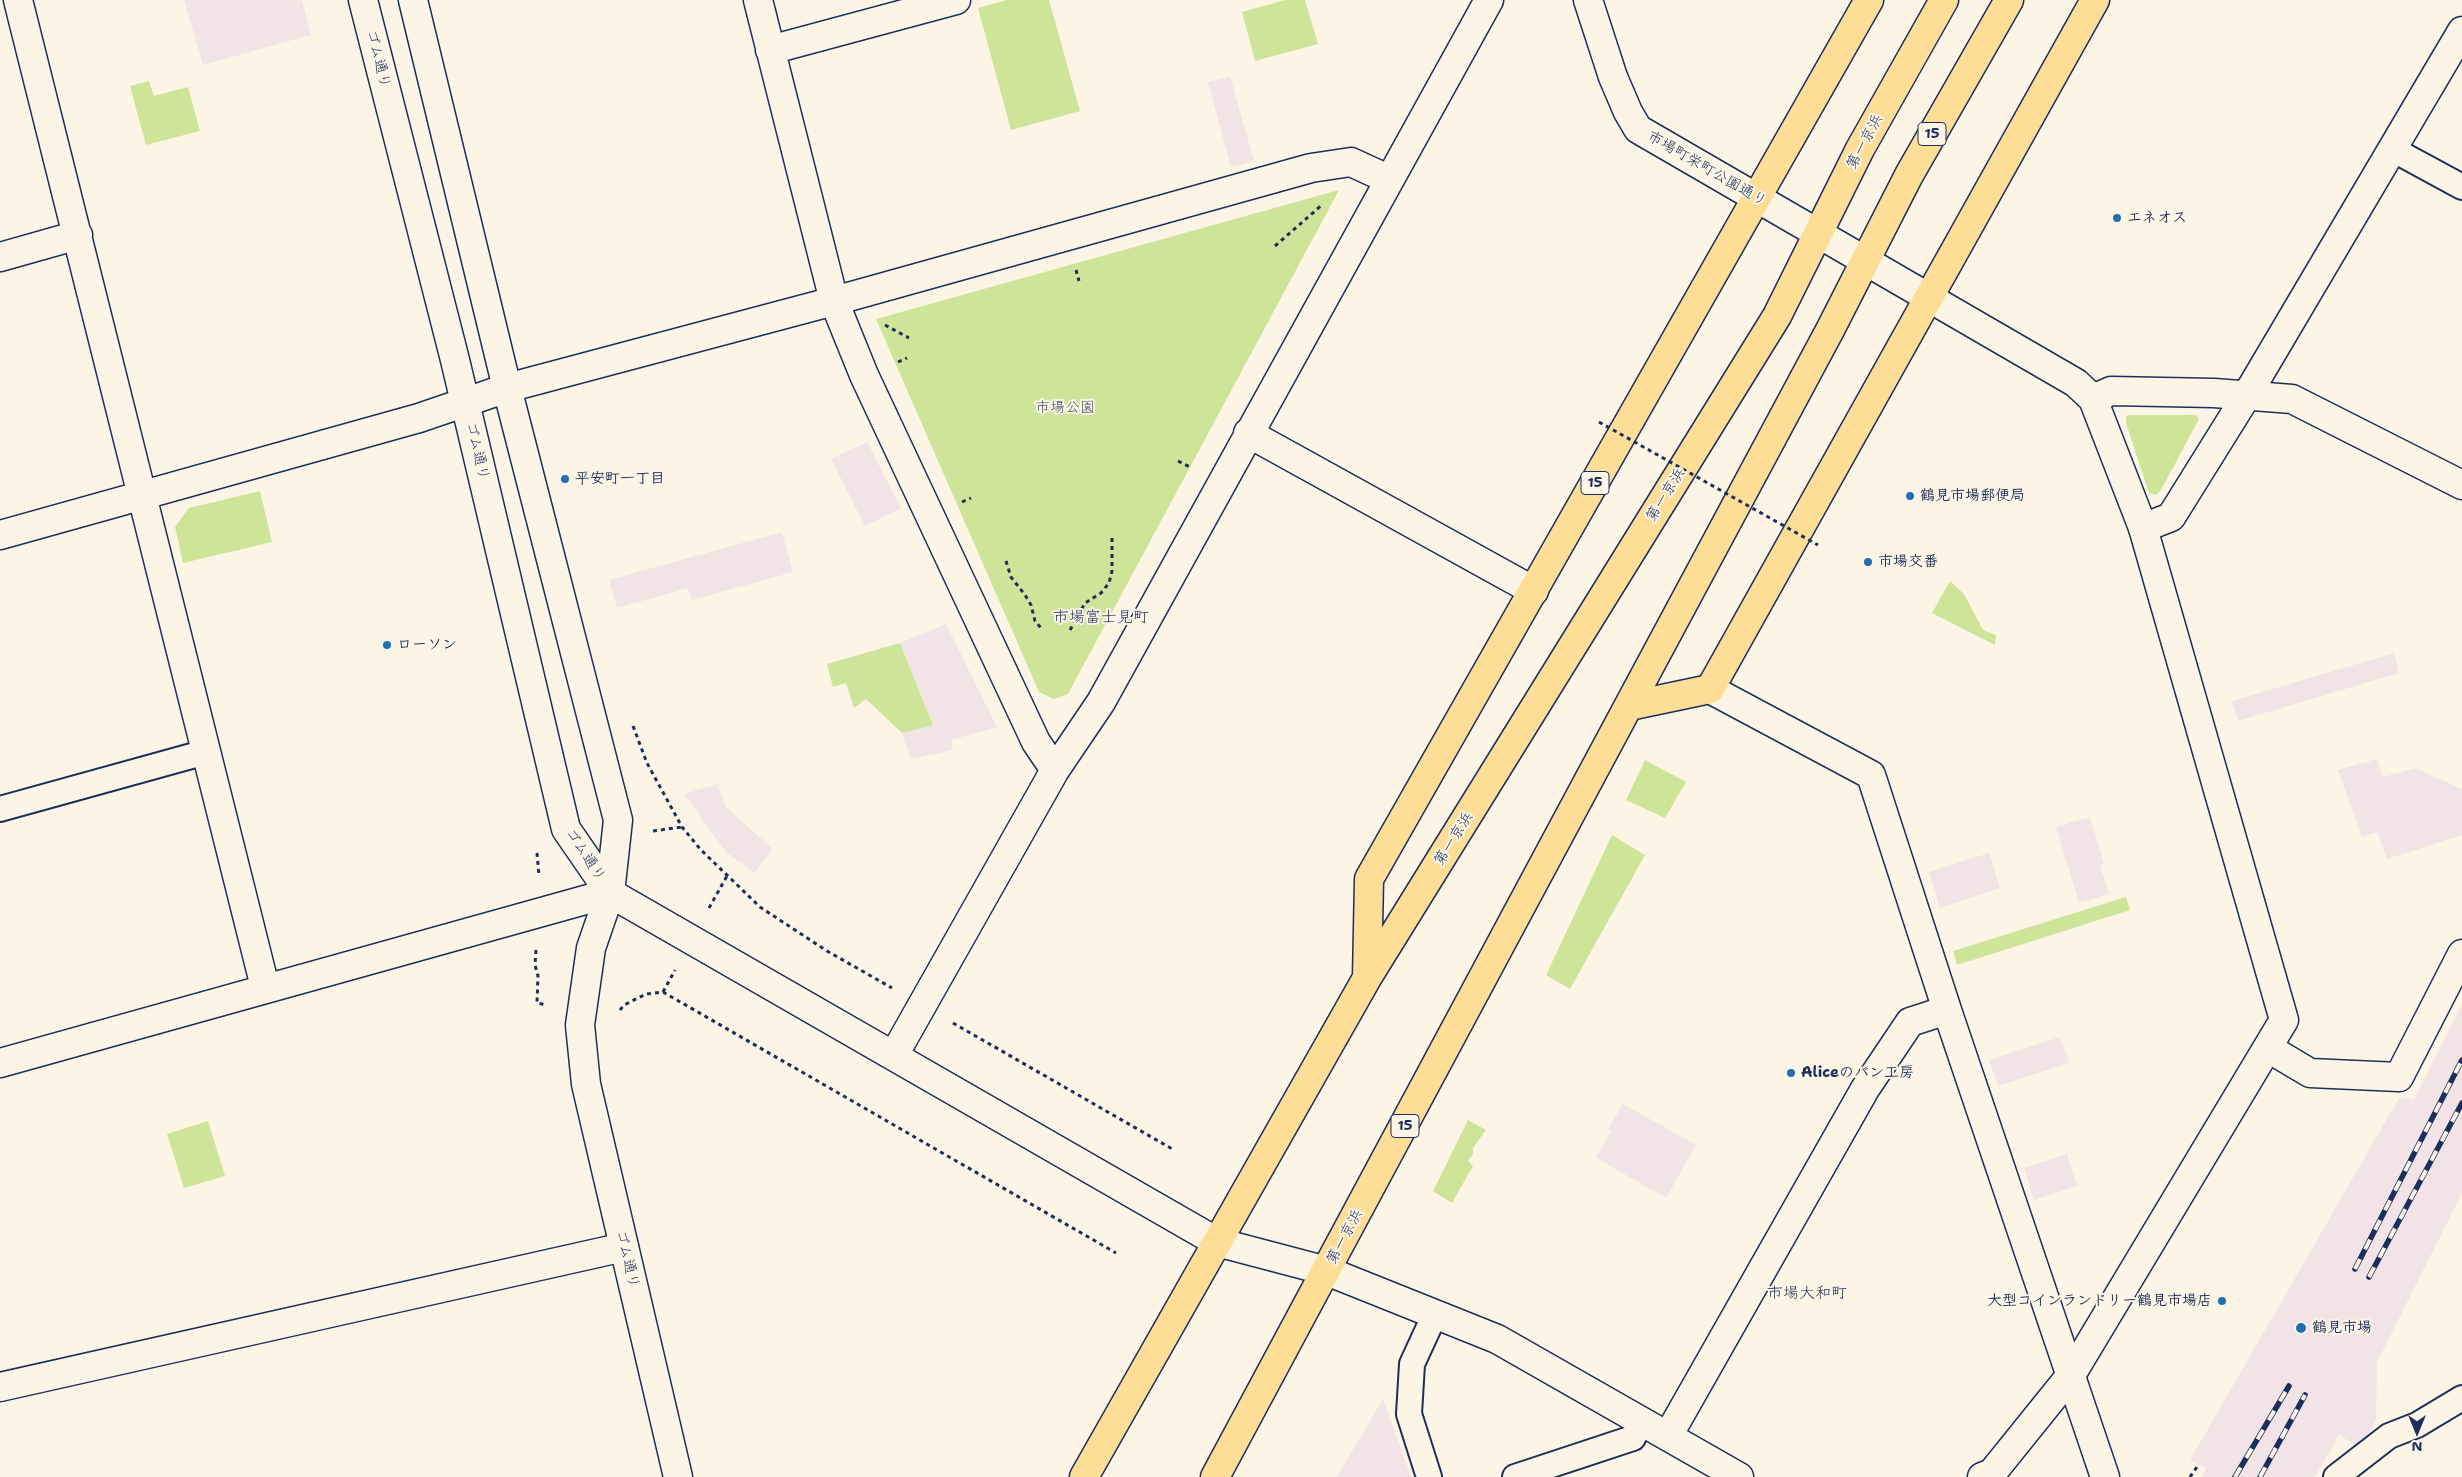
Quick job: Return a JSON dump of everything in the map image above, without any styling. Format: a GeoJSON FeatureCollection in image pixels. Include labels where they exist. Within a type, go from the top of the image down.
{"type":"FeatureCollection","features":[{"type":"Feature","properties":{"kind":"highway","name":"第一京浜"},"geometry":{"type":"LineString","coordinates":[[1368,978],[1369,879],[1869,0]]}},
{"type":"Feature","properties":{"kind":"highway","name":"第一京浜"},"geometry":{"type":"LineString","coordinates":[[1084,1477],[1368,978],[1777,316],[1860,150],[1944,0]]}},
{"type":"Feature","properties":{"kind":"highway","name":"第一京浜"},"geometry":{"type":"LineString","coordinates":[[1215,1477],[1629,706],[1909,175],[2009,0]]}},
{"type":"Feature","properties":{"kind":"highway"},"geometry":{"type":"LineString","coordinates":[[1629,706],[1710,689],[2095,0]]}},
{"type":"Feature","properties":{"kind":"street","name":"ゴム通り"},"geometry":{"type":"LineString","coordinates":[[364,0],[465,401],[566,829],[610,893]]}},
{"type":"Feature","properties":{"kind":"street","name":"ゴム通り"},"geometry":{"type":"LineString","coordinates":[[413,0],[507,388],[618,820],[610,893],[591,948],[580,1026],[586,1084],[678,1477]]}},
{"type":"Feature","properties":{"kind":"street"},"geometry":{"type":"LineString","coordinates":[[758,0],[834,301],[868,384],[1036,742],[1055,770]]}},
{"type":"Feature","properties":{"kind":"street"},"geometry":{"type":"LineString","coordinates":[[770,50],[956,0]]}},
{"type":"Feature","properties":{"kind":"street"},"geometry":{"type":"LineString","coordinates":[[894,1055],[1055,770],[1101,702],[1388,179],[1489,0]]}},
{"type":"Feature","properties":{"kind":"street","name":"市場町栄町公園通り"},"geometry":{"type":"LineString","coordinates":[[1588,0],[1613,77],[1628,112],[1638,129],[2076,383],[2093,399]]}},
{"type":"Feature","properties":{"kind":"street"},"geometry":{"type":"LineString","coordinates":[[16,3],[78,235],[141,495],[265,987]]}},
{"type":"Feature","properties":{"kind":"street"},"geometry":{"type":"LineString","coordinates":[[2143,528],[2171,517],[2247,396],[2462,31]]}},
{"type":"Feature","properties":{"kind":"street"},"geometry":{"type":"LineString","coordinates":[[0,535],[419,418],[507,388],[834,301],[1311,168],[1351,162],[1388,179]]}},
{"type":"Feature","properties":{"kind":"street"},"geometry":{"type":"LineString","coordinates":[[0,257],[78,235]]}},
{"type":"Feature","properties":{"kind":"street"},"geometry":{"type":"LineString","coordinates":[[1982,1477],[1992,1473],[2071,1376],[2284,1020],[2143,528],[2093,399],[2111,391],[2214,393],[2292,399],[2462,485]]}},
{"type":"Feature","properties":{"kind":"street"},"geometry":{"type":"LineString","coordinates":[[1248,433],[1534,591]]}},
{"type":"Feature","properties":{"kind":"street"},"geometry":{"type":"LineString","coordinates":[[1710,689],[1871,775],[1947,1010],[2105,1477]]}},
{"type":"Feature","properties":{"kind":"street"},"geometry":{"type":"LineString","coordinates":[[0,1063],[265,987],[610,893],[1217,1242],[1327,1271],[1497,1339],[1668,1436],[1710,1470],[1739,1477]]}},
{"type":"Feature","properties":{"kind":"street"},"geometry":{"type":"LineString","coordinates":[[2268,1048],[2310,1073],[2399,1077],[2462,954]]}},
{"type":"Feature","properties":{"kind":"street"},"geometry":{"type":"LineString","coordinates":[[1668,1436],[1870,1082],[1910,1022],[1947,1010]]}},
{"type":"Feature","properties":{"kind":"street"},"geometry":{"type":"LineString","coordinates":[[0,1387],[624,1246]]}},
{"type":"Feature","properties":{"kind":"lane"},"geometry":{"type":"LineString","coordinates":[[2392,149],[2462,188]]}},
{"type":"Feature","properties":{"kind":"lane"},"geometry":{"type":"LineString","coordinates":[[0,809],[206,752]]}},
{"type":"Feature","properties":{"kind":"lane"},"geometry":{"type":"LineString","coordinates":[[1430,1477],[1409,1414],[1412,1364],[1435,1314]]}},
{"type":"Feature","properties":{"kind":"lane"},"geometry":{"type":"LineString","coordinates":[[2336,1477],[2389,1436],[2417,1425],[2462,1398]]}},
{"type":"Feature","properties":{"kind":"lane"},"geometry":{"type":"LineString","coordinates":[[1515,1477],[1633,1438],[1641,1421]]}},
{"type":"Feature","properties":{"kind":"path"},"geometry":{"type":"LineString","coordinates":[[1274,246],[1329,199]]}},
{"type":"Feature","properties":{"kind":"path"},"geometry":{"type":"LineString","coordinates":[[878,321],[908,338]]}},
{"type":"Feature","properties":{"kind":"path"},"geometry":{"type":"LineString","coordinates":[[1599,422],[1818,545]]}},
{"type":"Feature","properties":{"kind":"path"},"geometry":{"type":"LineString","coordinates":[[1070,630],[1085,603],[1101,593],[1109,583],[1112,571],[1112,536]]}},
{"type":"Feature","properties":{"kind":"path"},"geometry":{"type":"LineString","coordinates":[[1006,561],[1011,577],[1028,600],[1036,621],[1041,628]]}},
{"type":"Feature","properties":{"kind":"path"},"geometry":{"type":"LineString","coordinates":[[632,721],[647,764],[682,827],[707,857],[760,907],[828,951],[896,990]]}},
{"type":"Feature","properties":{"kind":"path"},"geometry":{"type":"LineString","coordinates":[[534,965],[538,976],[537,1003]]}},
{"type":"Feature","properties":{"kind":"path"},"geometry":{"type":"LineString","coordinates":[[616,1015],[624,1005],[646,994],[663,992],[1116,1253]]}},
{"type":"Feature","properties":{"kind":"path"},"geometry":{"type":"LineString","coordinates":[[954,1023],[1174,1150]]}},
{"type":"Feature","properties":{"kind":"path"},"geometry":{"type":"LineString","coordinates":[[2190,1477],[2199,1464]]}},
{"type":"Feature","properties":{"kind":"shaded area"},"geometry":{"type":"Polygon","coordinates":[[[184,0],[302,0],[311,35],[203,65],[184,0]]]}},
{"type":"Feature","properties":{"kind":"shaded area"},"geometry":{"type":"Polygon","coordinates":[[[1230,76],[1254,161],[1231,167],[1208,82],[1230,76]]]}},
{"type":"Feature","properties":{"kind":"shaded area"},"geometry":{"type":"Polygon","coordinates":[[[867,442],[901,508],[865,526],[831,459],[867,442]]]}},
{"type":"Feature","properties":{"kind":"shaded area"},"geometry":{"type":"Polygon","coordinates":[[[782,532],[793,572],[692,600],[688,588],[617,608],[609,580],[782,532]]]}},
{"type":"Feature","properties":{"kind":"shaded area"},"geometry":{"type":"Polygon","coordinates":[[[946,624],[997,727],[951,740],[953,750],[911,759],[902,733],[933,724],[900,643],[946,624]]]}},
{"type":"Feature","properties":{"kind":"shaded area"},"geometry":{"type":"Polygon","coordinates":[[[2394,653],[2399,673],[2238,721],[2232,701],[2394,653]]]}},
{"type":"Feature","properties":{"kind":"shaded area"},"geometry":{"type":"Polygon","coordinates":[[[2377,759],[2383,777],[2415,768],[2462,789],[2462,835],[2387,859],[2377,832],[2362,837],[2338,770],[2377,759]]]}},
{"type":"Feature","properties":{"kind":"shaded area"},"geometry":{"type":"Polygon","coordinates":[[[717,784],[726,807],[773,849],[754,873],[726,852],[684,794],[717,784]]]}},
{"type":"Feature","properties":{"kind":"shaded area"},"geometry":{"type":"Polygon","coordinates":[[[2090,817],[2104,864],[2100,866],[2109,894],[2079,903],[2056,827],[2090,817]]]}},
{"type":"Feature","properties":{"kind":"shaded area"},"geometry":{"type":"Polygon","coordinates":[[[1989,853],[2000,888],[1940,908],[1929,872],[1989,853]]]}},
{"type":"Feature","properties":{"kind":"shaded area"},"geometry":{"type":"Polygon","coordinates":[[[2462,1004],[2462,1193],[2377,1362],[2376,1419],[2365,1441],[2354,1444],[2339,1435],[2315,1477],[2202,1477],[2206,1468],[2190,1460],[2399,1098],[2414,1099],[2462,1004]]]}},
{"type":"Feature","properties":{"kind":"shaded area"},"geometry":{"type":"Polygon","coordinates":[[[2060,1037],[2069,1063],[1998,1086],[1989,1060],[2060,1037]]]}},
{"type":"Feature","properties":{"kind":"shaded area"},"geometry":{"type":"Polygon","coordinates":[[[1623,1104],[1696,1145],[1666,1198],[1596,1158],[1611,1132],[1608,1129],[1623,1104]]]}},
{"type":"Feature","properties":{"kind":"shaded area"},"geometry":{"type":"Polygon","coordinates":[[[2067,1154],[2077,1186],[2034,1200],[2024,1168],[2067,1154]]]}},
{"type":"Feature","properties":{"kind":"shaded area"},"geometry":{"type":"Polygon","coordinates":[[[1383,1399],[1411,1477],[1337,1477],[1383,1399]]]}},
{"type":"Feature","properties":{"kind":"green space"},"geometry":{"type":"Polygon","coordinates":[[[1007,0],[1049,0],[1080,111],[1011,130],[978,8],[1007,0]]]}},
{"type":"Feature","properties":{"kind":"green space"},"geometry":{"type":"Polygon","coordinates":[[[1285,0],[1305,0],[1318,44],[1255,61],[1242,12],[1285,0]]]}},
{"type":"Feature","properties":{"kind":"green space"},"geometry":{"type":"Polygon","coordinates":[[[149,81],[154,96],[188,87],[200,131],[146,145],[130,86],[149,81]]]}},
{"type":"Feature","properties":{"kind":"green space","name":"市場公園"},"geometry":{"type":"Polygon","coordinates":[[[1339,190],[1068,694],[1054,699],[1039,692],[876,319],[1339,190]]]}},
{"type":"Feature","properties":{"kind":"green space"},"geometry":{"type":"Polygon","coordinates":[[[2196,415],[2199,419],[2161,490],[2156,495],[2149,493],[2126,423],[2126,416],[2196,415]]]}},
{"type":"Feature","properties":{"kind":"green space"},"geometry":{"type":"Polygon","coordinates":[[[260,491],[272,542],[183,563],[175,527],[189,508],[260,491]]]}},
{"type":"Feature","properties":{"kind":"green space"},"geometry":{"type":"Polygon","coordinates":[[[1950,581],[1964,594],[1983,630],[1996,635],[1995,645],[1932,613],[1950,581]]]}},
{"type":"Feature","properties":{"kind":"green space"},"geometry":{"type":"Polygon","coordinates":[[[900,643],[933,725],[902,733],[866,699],[854,708],[846,683],[833,687],[827,664],[900,643]]]}},
{"type":"Feature","properties":{"kind":"green space"},"geometry":{"type":"Polygon","coordinates":[[[1645,760],[1686,782],[1665,818],[1626,800],[1645,760]]]}},
{"type":"Feature","properties":{"kind":"green space"},"geometry":{"type":"Polygon","coordinates":[[[1612,835],[1645,855],[1570,989],[1546,975],[1612,835]]]}},
{"type":"Feature","properties":{"kind":"green space"},"geometry":{"type":"Polygon","coordinates":[[[2126,897],[2130,910],[1957,965],[1953,951],[2126,897]]]}},
{"type":"Feature","properties":{"kind":"green space"},"geometry":{"type":"Polygon","coordinates":[[[1468,1120],[1486,1130],[1473,1148],[1473,1154],[1468,1161],[1473,1166],[1452,1203],[1433,1191],[1468,1120]]]}},
{"type":"Feature","properties":{"kind":"green space"},"geometry":{"type":"Polygon","coordinates":[[[208,1121],[225,1176],[184,1188],[167,1134],[208,1121]]]}},
{"type":"Feature","properties":{"kind":"railway"},"geometry":{"type":"LineString","coordinates":[[2355,1269],[2462,1060]]}},
{"type":"Feature","properties":{"kind":"railway"},"geometry":{"type":"LineString","coordinates":[[2369,1277],[2462,1103]]}},
{"type":"Feature","properties":{"kind":"railway"},"geometry":{"type":"LineString","coordinates":[[2235,1477],[2289,1386]]}},
{"type":"Feature","properties":{"kind":"railway"},"geometry":{"type":"LineString","coordinates":[[2260,1477],[2305,1395]]}},
{"type":"Feature","properties":{"kind":"place","name":"エネオス"},"geometry":{"type":"Point","coordinates":[2117,218]}},
{"type":"Feature","properties":{"kind":"place","name":"平安町一丁目"},"geometry":{"type":"Point","coordinates":[565,479]}},
{"type":"Feature","properties":{"kind":"place","name":"鶴見市場郵便局"},"geometry":{"type":"Point","coordinates":[1910,496]}},
{"type":"Feature","properties":{"kind":"place","name":"市場交番"},"geometry":{"type":"Point","coordinates":[1868,562]}},
{"type":"Feature","properties":{"kind":"place","name":"ローソン"},"geometry":{"type":"Point","coordinates":[387,645]}},
{"type":"Feature","properties":{"kind":"place","name":"Aliceのパン工房"},"geometry":{"type":"Point","coordinates":[1791,1073]}},
{"type":"Feature","properties":{"kind":"place","name":"大型コインランドリー鶴見市場店"},"geometry":{"type":"Point","coordinates":[2222,1301]}},
{"type":"Feature","properties":{"kind":"place","name":"鶴見市場"},"geometry":{"type":"Point","coordinates":[2301,1328]}},
{"type":"Feature","properties":{"kind":"district","name":"市場富士見町"},"geometry":{"type":"Point","coordinates":[1101,618]}},
{"type":"Feature","properties":{"kind":"district","name":"市場大和町"},"geometry":{"type":"Point","coordinates":[1807,1294]}}]}
